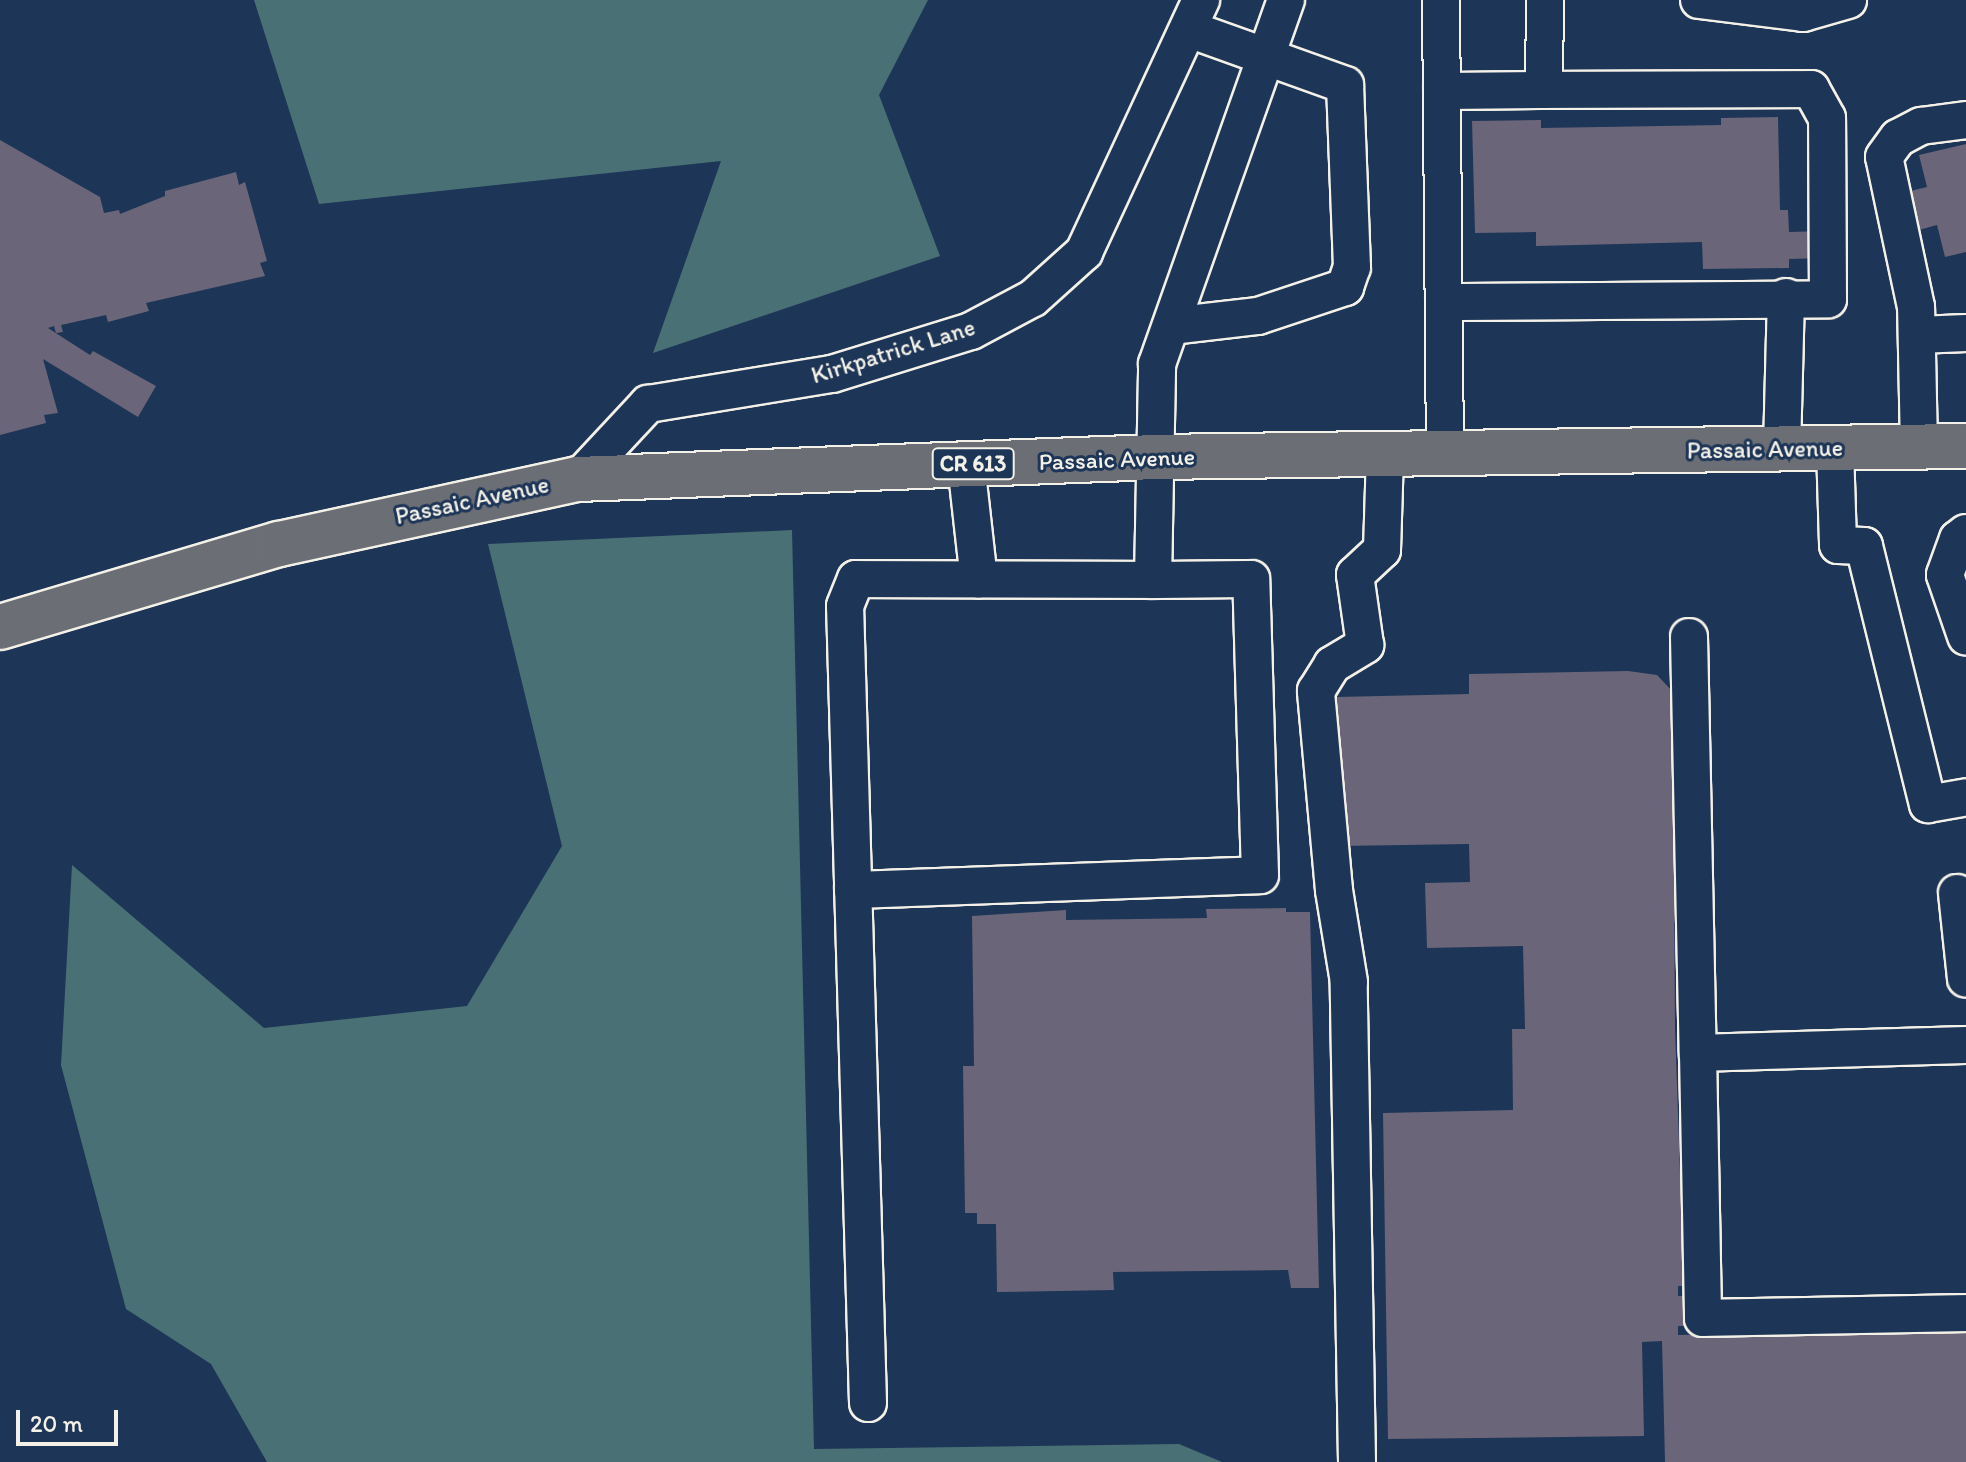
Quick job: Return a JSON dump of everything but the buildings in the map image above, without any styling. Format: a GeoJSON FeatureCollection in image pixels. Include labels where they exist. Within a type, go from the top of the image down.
{"type":"FeatureCollection","features":[{"type":"Feature","properties":{"kind":"main road","name":"Passaic Avenue"},"geometry":{"type":"LineString","coordinates":[[0,627],[279,544],[578,479],[1155,457],[1966,446]]}},
{"type":"Feature","properties":{"kind":"street"},"geometry":{"type":"LineString","coordinates":[[1153,580],[1157,364],[1286,0]]}},
{"type":"Feature","properties":{"kind":"street"},"geometry":{"type":"LineString","coordinates":[[1441,0],[1445,453]]}},
{"type":"Feature","properties":{"kind":"street"},"geometry":{"type":"LineString","coordinates":[[1544,90],[1545,0]]}},
{"type":"Feature","properties":{"kind":"street"},"geometry":{"type":"LineString","coordinates":[[1699,0],[1803,13],[1848,0]]}},
{"type":"Feature","properties":{"kind":"street"},"geometry":{"type":"LineString","coordinates":[[1171,326],[1258,316],[1345,287],[1352,267],[1345,85],[1267,54],[1196,15]]}},
{"type":"Feature","properties":{"kind":"street","name":"Kirkpatrick Lane"},"geometry":{"type":"LineString","coordinates":[[578,479],[648,404],[832,374],[971,331],[1033,298],[1084,252],[1196,15]]}},
{"type":"Feature","properties":{"kind":"street"},"geometry":{"type":"LineString","coordinates":[[1442,91],[1811,89],[1827,118],[1828,299],[1444,302]]}},
{"type":"Feature","properties":{"kind":"street"},"geometry":{"type":"LineString","coordinates":[[1919,447],[1917,321],[1884,157],[1898,138],[1921,126],[1966,120]]}},
{"type":"Feature","properties":{"kind":"street"},"geometry":{"type":"LineString","coordinates":[[1782,449],[1786,297]]}},
{"type":"Feature","properties":{"kind":"street"},"geometry":{"type":"LineString","coordinates":[[1917,321],[1966,333]]}},
{"type":"Feature","properties":{"kind":"street"},"geometry":{"type":"LineString","coordinates":[[1835,448],[1838,545],[1864,546],[1928,804],[1966,797]]}},
{"type":"Feature","properties":{"kind":"street"},"geometry":{"type":"LineString","coordinates":[[1357,1462],[1349,982],[1334,890],[1316,691],[1332,665],[1365,645],[1355,575],[1382,550],[1385,454]]}},
{"type":"Feature","properties":{"kind":"street"},"geometry":{"type":"LineString","coordinates":[[966,464],[979,579]]}},
{"type":"Feature","properties":{"kind":"street"},"geometry":{"type":"LineString","coordinates":[[1966,533],[1958,539],[1945,575],[1966,636]]}},
{"type":"Feature","properties":{"kind":"street"},"geometry":{"type":"LineString","coordinates":[[853,890],[1260,875],[1251,579],[856,579],[845,606],[853,890],[868,1403]]}},
{"type":"Feature","properties":{"kind":"street"},"geometry":{"type":"LineString","coordinates":[[1689,637],[1703,1318],[1966,1313]]}},
{"type":"Feature","properties":{"kind":"street"},"geometry":{"type":"LineString","coordinates":[[1957,893],[1966,978]]}},
{"type":"Feature","properties":{"kind":"street"},"geometry":{"type":"LineString","coordinates":[[1698,1053],[1966,1045]]}},
{"type":"Feature","properties":{"kind":"green space"},"geometry":{"type":"Polygon","coordinates":[[[254,0],[928,0],[879,95],[940,256],[653,353],[721,161],[319,204],[254,0]]]}},
{"type":"Feature","properties":{"kind":"green space"},"geometry":{"type":"Polygon","coordinates":[[[792,530],[814,1449],[1179,1444],[1222,1462],[267,1462],[211,1364],[126,1309],[61,1065],[72,865],[264,1028],[467,1006],[562,846],[488,544],[792,530]]]}}]}
